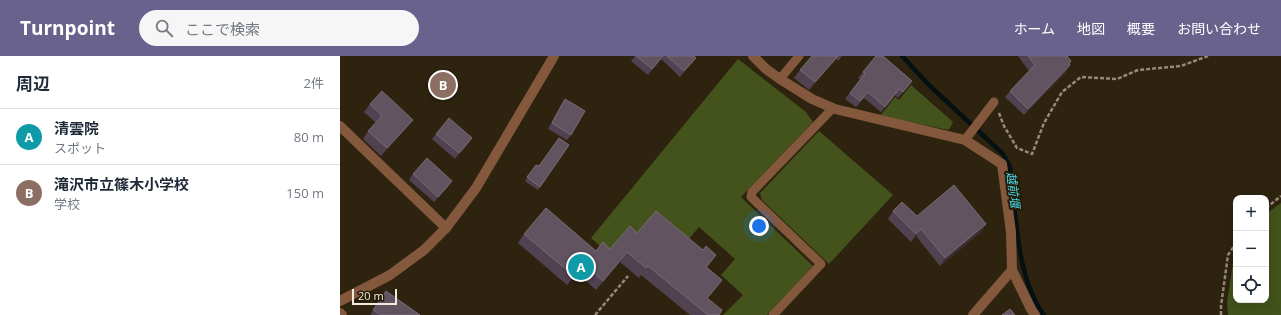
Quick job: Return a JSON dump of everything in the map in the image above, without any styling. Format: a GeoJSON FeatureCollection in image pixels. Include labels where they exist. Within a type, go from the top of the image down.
{"type":"FeatureCollection","features":[{"type":"Feature","properties":{"kind":"street"},"geometry":{"type":"LineString","coordinates":[[340,301],[390,275],[424,250],[446,228],[476,188],[554,56]]}},
{"type":"Feature","properties":{"kind":"street"},"geometry":{"type":"LineString","coordinates":[[753,56],[780,80],[812,99],[833,108],[967,136],[1002,164],[1011,232],[1012,270],[1035,315]]}},
{"type":"Feature","properties":{"kind":"street"},"geometry":{"type":"LineString","coordinates":[[340,126],[446,228]]}},
{"type":"Feature","properties":{"kind":"street"},"geometry":{"type":"LineString","coordinates":[[973,315],[1012,270]]}},
{"type":"Feature","properties":{"kind":"lane"},"geometry":{"type":"LineString","coordinates":[[780,80],[800,56]]}},
{"type":"Feature","properties":{"kind":"lane"},"geometry":{"type":"LineString","coordinates":[[967,136],[994,102]]}},
{"type":"Feature","properties":{"kind":"lane"},"geometry":{"type":"LineString","coordinates":[[773,315],[820,264],[751,197],[752,192],[833,108]]}},
{"type":"Feature","properties":{"kind":"path"},"geometry":{"type":"LineString","coordinates":[[994,102],[1004,126],[1017,148],[1032,154],[1044,123],[1062,92],[1081,77],[1117,79],[1138,70],[1181,66],[1208,56]]}},
{"type":"Feature","properties":{"kind":"path"},"geometry":{"type":"LineString","coordinates":[[1269,206],[1281,196]]}},
{"type":"Feature","properties":{"kind":"path"},"geometry":{"type":"LineString","coordinates":[[1221,315],[1228,255],[1233,248]]}},
{"type":"Feature","properties":{"kind":"path"},"geometry":{"type":"LineString","coordinates":[[595,315],[628,276]]}},
{"type":"Feature","properties":{"kind":"green space"},"geometry":{"type":"Polygon","coordinates":[[[738,59],[806,112],[813,122],[741,197],[813,266],[767,315],[723,315],[743,295],[721,275],[735,259],[699,227],[683,246],[631,241],[608,253],[591,238],[738,59]]]}},
{"type":"Feature","properties":{"kind":"green space"},"geometry":{"type":"Polygon","coordinates":[[[911,85],[953,122],[949,130],[880,116],[895,97],[899,100],[911,85]]]}},
{"type":"Feature","properties":{"kind":"green space"},"geometry":{"type":"Polygon","coordinates":[[[819,131],[893,195],[829,264],[762,200],[760,193],[819,131]]]}},
{"type":"Feature","properties":{"kind":"green space"},"geometry":{"type":"Polygon","coordinates":[[[1281,203],[1281,315],[1228,315],[1227,302],[1233,263],[1233,303],[1269,303],[1269,212],[1281,203]]]}},
{"type":"Feature","properties":{"kind":"building"},"geometry":{"type":"Polygon","coordinates":[[[636,56],[663,56],[652,69],[636,56]]]}},
{"type":"Feature","properties":{"kind":"building"},"geometry":{"type":"Polygon","coordinates":[[[667,56],[694,56],[696,58],[684,71],[667,56]]]}},
{"type":"Feature","properties":{"kind":"building"},"geometry":{"type":"Polygon","coordinates":[[[812,56],[838,56],[815,82],[800,70],[812,56]]]}},
{"type":"Feature","properties":{"kind":"building"},"geometry":{"type":"Polygon","coordinates":[[[876,56],[883,56],[912,81],[903,92],[899,89],[885,107],[868,92],[860,101],[850,93],[865,74],[863,72],[876,56]]]}},
{"type":"Feature","properties":{"kind":"building"},"geometry":{"type":"Polygon","coordinates":[[[1028,56],[1067,56],[1071,61],[1069,63],[1070,65],[1028,109],[1010,91],[1035,65],[1028,56]]]}},
{"type":"Feature","properties":{"kind":"building"},"geometry":{"type":"Polygon","coordinates":[[[382,91],[413,120],[387,148],[368,131],[382,116],[370,104],[382,91]]]}},
{"type":"Feature","properties":{"kind":"building"},"geometry":{"type":"Polygon","coordinates":[[[565,99],[585,111],[571,135],[552,123],[565,99]]]}},
{"type":"Feature","properties":{"kind":"building"},"geometry":{"type":"Polygon","coordinates":[[[449,118],[472,138],[459,153],[436,134],[449,118]]]}},
{"type":"Feature","properties":{"kind":"building"},"geometry":{"type":"Polygon","coordinates":[[[559,138],[569,145],[540,187],[527,177],[536,165],[539,166],[559,138]]]}},
{"type":"Feature","properties":{"kind":"building"},"geometry":{"type":"Polygon","coordinates":[[[427,158],[452,181],[438,197],[413,174],[427,158]]]}},
{"type":"Feature","properties":{"kind":"building"},"geometry":{"type":"Polygon","coordinates":[[[954,185],[986,224],[945,258],[921,229],[916,234],[893,211],[902,202],[917,216],[954,185]]]}},
{"type":"Feature","properties":{"kind":"building"},"geometry":{"type":"Polygon","coordinates":[[[546,208],[596,251],[603,242],[610,249],[630,226],[637,233],[656,211],[703,250],[706,246],[716,255],[706,267],[722,280],[707,298],[722,310],[719,315],[708,315],[648,266],[646,268],[627,252],[603,281],[584,264],[574,276],[524,234],[546,208]]]}},
{"type":"Feature","properties":{"kind":"building"},"geometry":{"type":"Polygon","coordinates":[[[386,291],[420,315],[381,315],[373,310],[386,291]]]}},
{"type":"Feature","properties":{"kind":"building"},"geometry":{"type":"Polygon","coordinates":[[[1010,309],[1015,315],[1002,315],[1010,309]]]}},
{"type":"Feature","properties":{"kind":"waterway","name":"越前堰"},"geometry":{"type":"LineString","coordinates":[[902,56],[929,85],[1003,154],[1010,167],[1016,224],[1023,264],[1028,283],[1035,300],[1044,315]]}},
{"type":"Feature","properties":{"kind":"place","name":"滝沢市立篠木小学校"},"geometry":{"type":"Point","coordinates":[443,85]}},
{"type":"Feature","properties":{"kind":"place","name":"清雲院"},"geometry":{"type":"Point","coordinates":[581,267]}}]}
